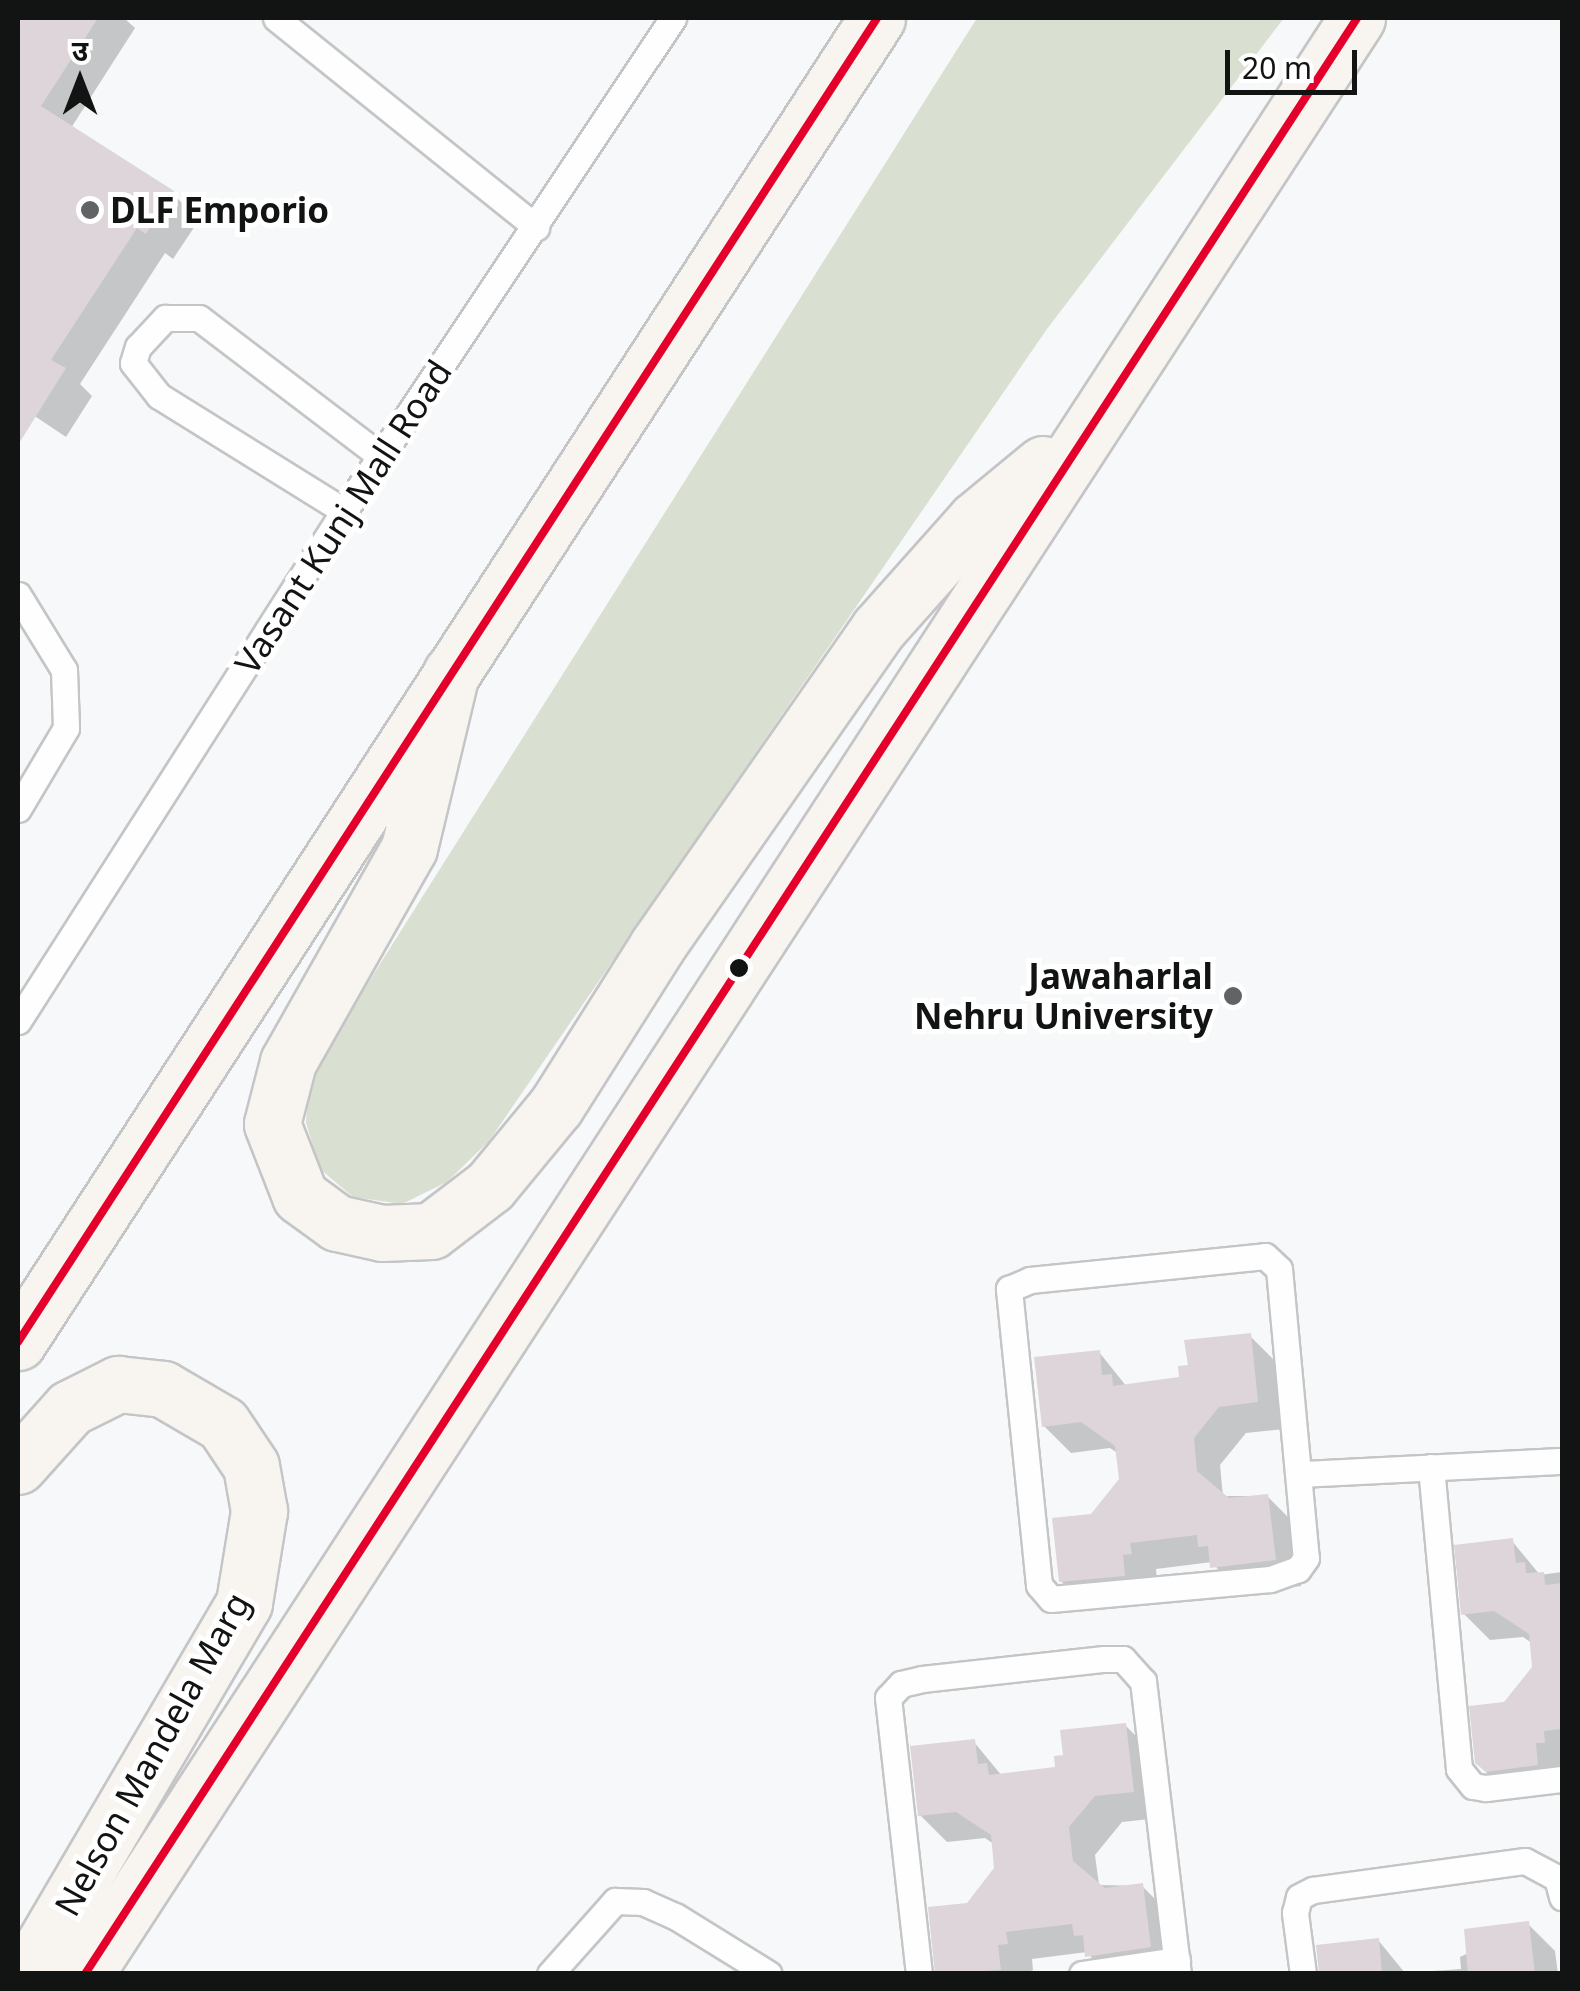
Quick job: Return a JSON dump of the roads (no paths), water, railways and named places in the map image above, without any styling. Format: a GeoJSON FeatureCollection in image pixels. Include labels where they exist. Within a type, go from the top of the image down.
{"type":"FeatureCollection","features":[{"type":"Feature","properties":{"kind":"main road"},"geometry":{"type":"LineString","coordinates":[[18,1342],[877,18]]}},
{"type":"Feature","properties":{"kind":"main road","name":"Nelson Mandela Marg"},"geometry":{"type":"LineString","coordinates":[[85,1974],[1084,431],[1357,18]]}},
{"type":"Feature","properties":{"kind":"main road"},"geometry":{"type":"LineString","coordinates":[[451,673],[409,848],[288,1062],[272,1124],[300,1196],[338,1223],[382,1233],[431,1231],[490,1186],[556,1106],[657,946],[878,629],[975,520],[1084,431]]}},
{"type":"Feature","properties":{"kind":"main road","name":"Nelson Mandela Marg"},"geometry":{"type":"LineString","coordinates":[[18,1466],[70,1408],[118,1384],[162,1389],[223,1424],[251,1466],[259,1512],[244,1604],[26,1974]]}},
{"type":"Feature","properties":{"kind":"lane"},"geometry":{"type":"LineString","coordinates":[[276,18],[536,227]]}},
{"type":"Feature","properties":{"kind":"lane","name":"Vasant Kunj Mall Road"},"geometry":{"type":"LineString","coordinates":[[22,1002],[673,18]]}},
{"type":"Feature","properties":{"kind":"lane"},"geometry":{"type":"LineString","coordinates":[[344,511],[141,382],[133,363],[138,347],[165,318],[199,318],[380,456]]}},
{"type":"Feature","properties":{"kind":"lane"},"geometry":{"type":"LineString","coordinates":[[18,595],[64,670],[66,728],[18,809]]}},
{"type":"Feature","properties":{"kind":"lane"},"geometry":{"type":"LineString","coordinates":[[1265,1256],[1278,1268],[1302,1474],[1310,1546],[1298,1569],[1285,1576],[1051,1599],[1039,1585],[1010,1289],[1030,1280],[1265,1256]]}},
{"type":"Feature","properties":{"kind":"lane"},"geometry":{"type":"LineString","coordinates":[[1302,1474],[1562,1460]]}},
{"type":"Feature","properties":{"kind":"lane"},"geometry":{"type":"LineString","coordinates":[[1431,1467],[1458,1769],[1473,1786],[1486,1788],[1562,1780]]}},
{"type":"Feature","properties":{"kind":"lane"},"geometry":{"type":"LineString","coordinates":[[919,1974],[888,1698],[901,1684],[922,1678],[1122,1660],[1143,1682],[1177,1967],[1082,1974]]}},
{"type":"Feature","properties":{"kind":"lane"},"geometry":{"type":"LineString","coordinates":[[1303,1974],[1296,1912],[1299,1897],[1313,1890],[1525,1861],[1558,1878],[1562,1897]]}},
{"type":"Feature","properties":{"kind":"lane"},"geometry":{"type":"LineString","coordinates":[[550,1974],[615,1901],[643,1902],[675,1916],[769,1974]]}},
{"type":"Feature","properties":{"kind":"place","name":"DLF Emporio"},"geometry":{"type":"Point","coordinates":[90,210]}},
{"type":"Feature","properties":{"kind":"place","name":"Jawaharlal Nehru University"},"geometry":{"type":"Point","coordinates":[1233,996]}}]}
